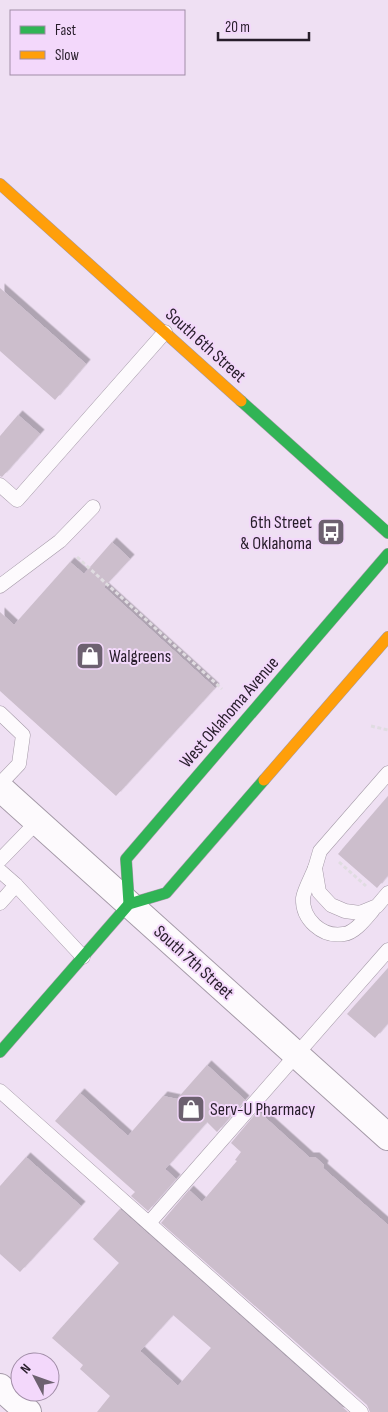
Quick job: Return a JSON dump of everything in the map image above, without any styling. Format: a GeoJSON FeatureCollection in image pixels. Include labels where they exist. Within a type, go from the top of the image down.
{"type":"FeatureCollection","features":[{"type":"Feature","properties":{"kind":"main road","name":"South 6th Street"},"geometry":{"type":"LineString","coordinates":[[0,184],[388,533]]}},
{"type":"Feature","properties":{"kind":"main road","name":"West Oklahoma Avenue"},"geometry":{"type":"LineString","coordinates":[[129,904],[126,859],[388,554]]}},
{"type":"Feature","properties":{"kind":"main road"},"geometry":{"type":"LineString","coordinates":[[0,1052],[5,1036],[83,957],[129,904],[166,893],[388,636]]}},
{"type":"Feature","properties":{"kind":"street","name":"South 7th Street"},"geometry":{"type":"LineString","coordinates":[[0,786],[37,822],[388,1137]]}},
{"type":"Feature","properties":{"kind":"street"},"geometry":{"type":"LineString","coordinates":[[0,1387],[28,1412]]}},
{"type":"Feature","properties":{"kind":"lane"},"geometry":{"type":"LineString","coordinates":[[0,485],[17,500],[165,332]]}},
{"type":"Feature","properties":{"kind":"lane"},"geometry":{"type":"LineString","coordinates":[[0,586],[60,541],[93,507]]}},
{"type":"Feature","properties":{"kind":"lane"},"geometry":{"type":"LineString","coordinates":[[0,713],[23,735],[18,764],[0,786]]}},
{"type":"Feature","properties":{"kind":"lane"},"geometry":{"type":"LineString","coordinates":[[382,899],[360,925],[345,934],[332,934],[317,928],[306,916],[303,897],[320,851],[388,773]]}},
{"type":"Feature","properties":{"kind":"lane"},"geometry":{"type":"LineString","coordinates":[[0,860],[37,822]]}},
{"type":"Feature","properties":{"kind":"lane"},"geometry":{"type":"LineString","coordinates":[[315,868],[319,892],[330,905],[345,911],[360,913],[382,899]]}},
{"type":"Feature","properties":{"kind":"lane"},"geometry":{"type":"LineString","coordinates":[[0,871],[16,885],[83,957]]}},
{"type":"Feature","properties":{"kind":"lane"},"geometry":{"type":"LineString","coordinates":[[0,903],[16,885]]}},
{"type":"Feature","properties":{"kind":"lane"},"geometry":{"type":"LineString","coordinates":[[149,1222],[388,950]]}},
{"type":"Feature","properties":{"kind":"lane"},"geometry":{"type":"LineString","coordinates":[[0,1091],[361,1412]]}},
{"type":"Feature","properties":{"kind":"path"},"geometry":{"type":"LineString","coordinates":[[60,541],[222,689]]}},
{"type":"Feature","properties":{"kind":"path"},"geometry":{"type":"LineString","coordinates":[[371,726],[388,730]]}},
{"type":"Feature","properties":{"kind":"path"},"geometry":{"type":"LineString","coordinates":[[332,856],[382,899]]}},
{"type":"Feature","properties":{"kind":"building"},"geometry":{"type":"Polygon","coordinates":[[[0,288],[86,364],[55,400],[0,351],[0,288]]]}},
{"type":"Feature","properties":{"kind":"building"},"geometry":{"type":"Polygon","coordinates":[[[18,415],[40,434],[2,477],[0,476],[0,436],[18,415]]]}},
{"type":"Feature","properties":{"kind":"building","name":"Walgreens"},"geometry":{"type":"Polygon","coordinates":[[[112,542],[130,559],[104,587],[215,688],[116,796],[0,691],[0,612],[14,625],[70,562],[84,574],[112,542]]]}},
{"type":"Feature","properties":{"kind":"building"},"geometry":{"type":"Polygon","coordinates":[[[388,796],[388,875],[377,888],[338,854],[388,796]]]}},
{"type":"Feature","properties":{"kind":"building"},"geometry":{"type":"Polygon","coordinates":[[[388,968],[388,1023],[375,1038],[347,1014],[388,968]]]}},
{"type":"Feature","properties":{"kind":"building"},"geometry":{"type":"Polygon","coordinates":[[[207,1065],[245,1100],[217,1132],[207,1122],[165,1169],[176,1179],[148,1211],[131,1196],[135,1192],[55,1121],[80,1093],[128,1136],[163,1096],[177,1099],[207,1065]]]}},
{"type":"Feature","properties":{"kind":"building"},"geometry":{"type":"Polygon","coordinates":[[[258,1111],[309,1157],[315,1157],[324,1165],[323,1168],[388,1225],[388,1412],[370,1412],[367,1405],[161,1223],[189,1190],[202,1202],[237,1161],[235,1160],[241,1152],[231,1143],[258,1111]]]}},
{"type":"Feature","properties":{"kind":"building"},"geometry":{"type":"Polygon","coordinates":[[[26,1157],[81,1206],[20,1272],[0,1254],[0,1186],[26,1157]]]}},
{"type":"Feature","properties":{"kind":"building"},"geometry":{"type":"Polygon","coordinates":[[[120,1209],[348,1412],[97,1412],[110,1396],[80,1369],[83,1365],[52,1338],[119,1263],[93,1239],[120,1209]],[[173,1315],[140,1351],[178,1386],[211,1348],[173,1315]]]}},
{"type":"Feature","properties":{"kind":"traffic: fast"},"geometry":{"type":"LineString","coordinates":[[241,401],[388,533]]}},
{"type":"Feature","properties":{"kind":"traffic: fast"},"geometry":{"type":"LineString","coordinates":[[129,904],[126,859],[388,554]]}},
{"type":"Feature","properties":{"kind":"traffic: fast"},"geometry":{"type":"LineString","coordinates":[[0,1052],[129,904],[166,893],[264,780]]}},
{"type":"Feature","properties":{"kind":"traffic: slow"},"geometry":{"type":"LineString","coordinates":[[0,184],[241,401]]}},
{"type":"Feature","properties":{"kind":"traffic: slow"},"geometry":{"type":"LineString","coordinates":[[264,780],[388,637]]}},
{"type":"Feature","properties":{"kind":"place","name":"6th Street & Oklahoma"},"geometry":{"type":"Point","coordinates":[331,532]}},
{"type":"Feature","properties":{"kind":"place","name":"Walgreens"},"geometry":{"type":"Point","coordinates":[90,656]}},
{"type":"Feature","properties":{"kind":"place","name":"Serv-U Pharmacy"},"geometry":{"type":"Point","coordinates":[191,1109]}}]}
